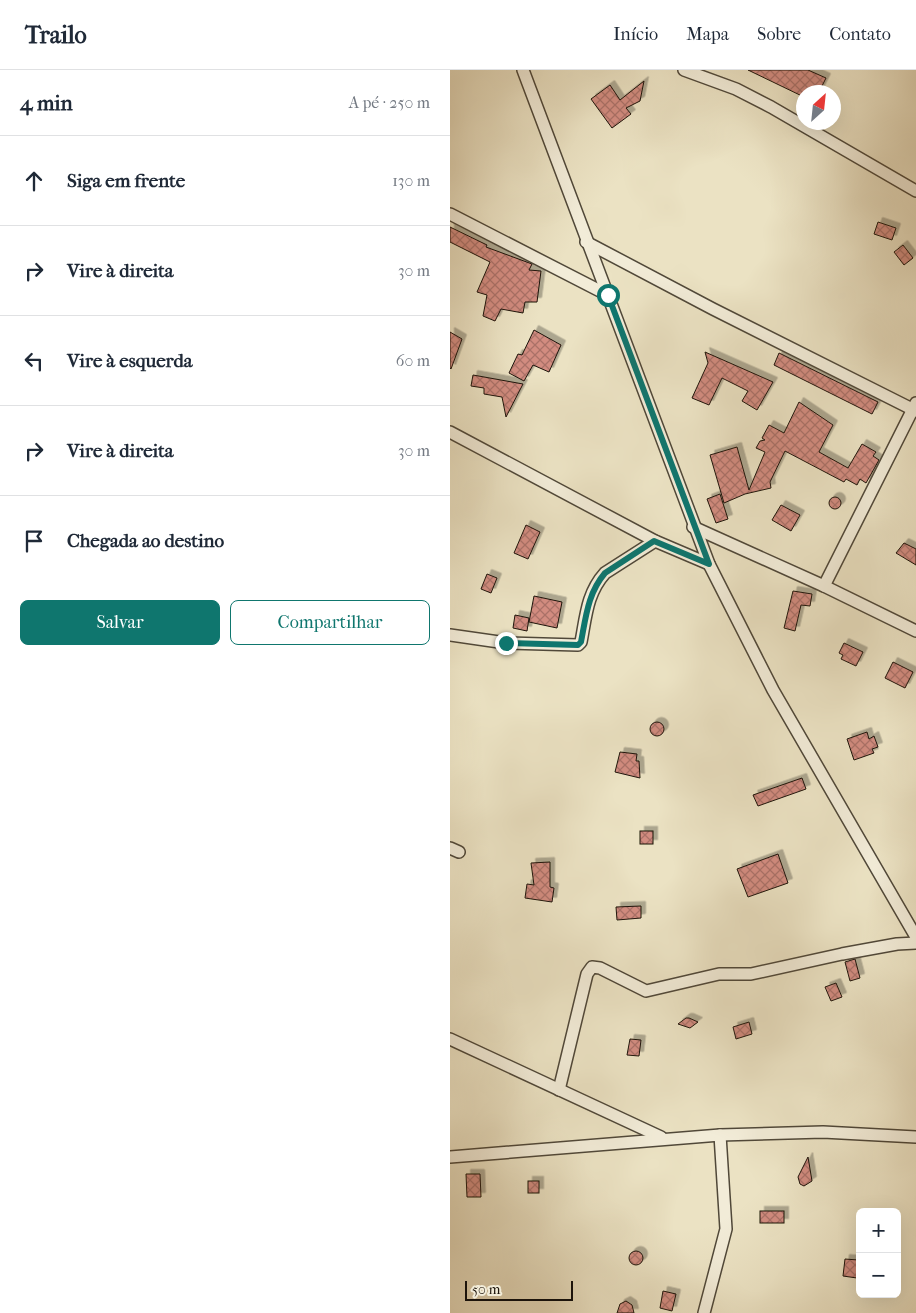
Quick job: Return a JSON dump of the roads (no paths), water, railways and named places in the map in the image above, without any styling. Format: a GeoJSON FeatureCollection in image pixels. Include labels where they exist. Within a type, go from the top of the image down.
{"type":"FeatureCollection","features":[{"type":"Feature","properties":{"kind":"street"},"geometry":{"type":"LineString","coordinates":[[523,70],[693,527],[709,564],[773,690],[916,937]]}},
{"type":"Feature","properties":{"kind":"street"},"geometry":{"type":"LineString","coordinates":[[684,70],[736,90],[771,107],[916,191]]}},
{"type":"Feature","properties":{"kind":"street"},"geometry":{"type":"LineString","coordinates":[[450,214],[608,295]]}},
{"type":"Feature","properties":{"kind":"street"},"geometry":{"type":"LineString","coordinates":[[586,242],[712,309],[915,408],[824,586]]}},
{"type":"Feature","properties":{"kind":"street"},"geometry":{"type":"LineString","coordinates":[[450,432],[654,541],[709,564]]}},
{"type":"Feature","properties":{"kind":"street"},"geometry":{"type":"LineString","coordinates":[[693,527],[916,630]]}},
{"type":"Feature","properties":{"kind":"street"},"geometry":{"type":"LineString","coordinates":[[450,635],[506,643],[578,645],[581,642],[588,603],[600,579],[605,573],[654,541]]}},
{"type":"Feature","properties":{"kind":"street"},"geometry":{"type":"LineString","coordinates":[[559,1090],[587,974],[592,967],[600,968],[646,991],[720,974],[751,974],[878,947],[916,944]]}},
{"type":"Feature","properties":{"kind":"street"},"geometry":{"type":"LineString","coordinates":[[450,1039],[662,1138]]}},
{"type":"Feature","properties":{"kind":"street"},"geometry":{"type":"LineString","coordinates":[[450,1157],[662,1138],[720,1135],[823,1132],[916,1137]]}},
{"type":"Feature","properties":{"kind":"street"},"geometry":{"type":"LineString","coordinates":[[704,1313],[726,1229],[720,1135]]}}]}
